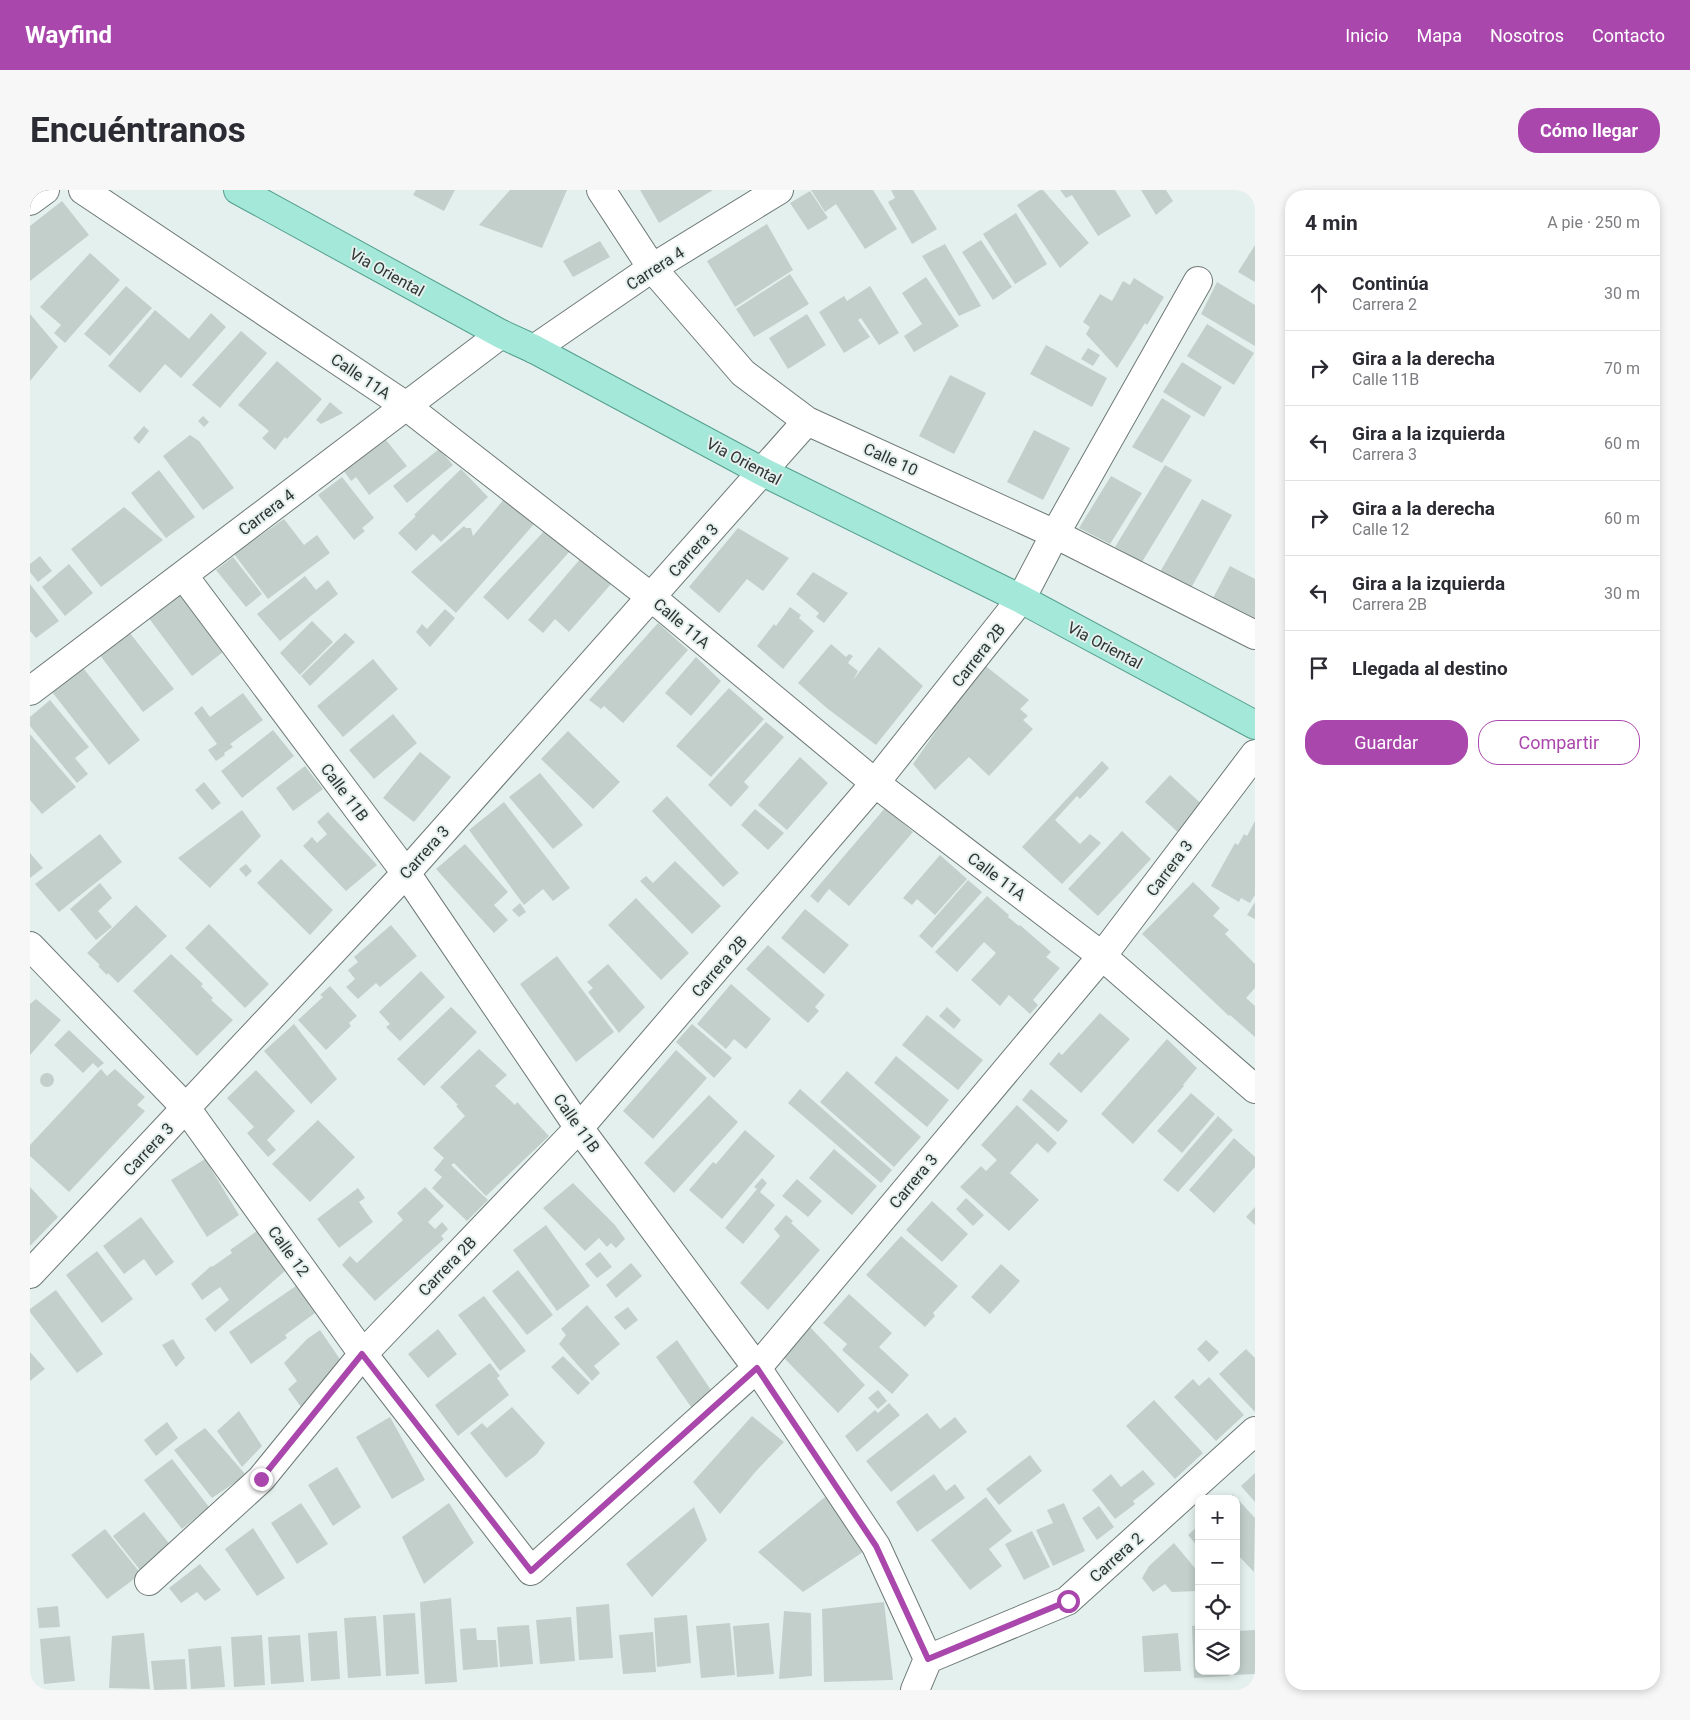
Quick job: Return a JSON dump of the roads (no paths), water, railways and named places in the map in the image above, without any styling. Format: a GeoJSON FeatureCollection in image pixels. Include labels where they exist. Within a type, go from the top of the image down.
{"type":"FeatureCollection","features":[{"type":"Feature","properties":{"kind":"main road","name":"Via Oriental"},"geometry":{"type":"LineString","coordinates":[[238,190],[501,334],[534,349],[763,472],[1021,600],[1255,725]]}},
{"type":"Feature","properties":{"kind":"street"},"geometry":{"type":"LineString","coordinates":[[30,201],[45,190]]}},
{"type":"Feature","properties":{"kind":"street","name":"Calle 11A"},"geometry":{"type":"LineString","coordinates":[[83,190],[406,406],[651,597],[876,784],[1102,956],[1255,1089]]}},
{"type":"Feature","properties":{"kind":"street","name":"Calle 10"},"geometry":{"type":"LineString","coordinates":[[601,190],[652,268],[743,373],[807,421],[1056,534],[1255,635]]}},
{"type":"Feature","properties":{"kind":"street","name":"Carrera 4"},"geometry":{"type":"LineString","coordinates":[[534,349],[652,268],[779,190]]}},
{"type":"Feature","properties":{"kind":"street","name":"Carrera 2B"},"geometry":{"type":"LineString","coordinates":[[149,1581],[261,1479],[362,1354],[579,1128],[876,784],[1021,600],[1198,281]]}},
{"type":"Feature","properties":{"kind":"street","name":"Carrera 4"},"geometry":{"type":"LineString","coordinates":[[30,691],[501,334]]}},
{"type":"Feature","properties":{"kind":"street","name":"Carrera 3"},"geometry":{"type":"LineString","coordinates":[[30,1274],[406,873],[807,421]]}},
{"type":"Feature","properties":{"kind":"street","name":"Calle 11B"},"geometry":{"type":"LineString","coordinates":[[183,575],[406,873],[579,1128],[757,1368],[876,1546],[928,1659]]}},
{"type":"Feature","properties":{"kind":"street","name":"Carrera 3"},"geometry":{"type":"LineString","coordinates":[[531,1571],[757,1368],[1246,783],[1255,754]]}},
{"type":"Feature","properties":{"kind":"street","name":"Calle 12"},"geometry":{"type":"LineString","coordinates":[[30,946],[186,1108],[362,1354],[531,1571]]}},
{"type":"Feature","properties":{"kind":"street","name":"Carrera 2"},"geometry":{"type":"LineString","coordinates":[[928,1659],[1068,1601],[1255,1431]]}},
{"type":"Feature","properties":{"kind":"street"},"geometry":{"type":"LineString","coordinates":[[915,1690],[928,1659]]}}]}
